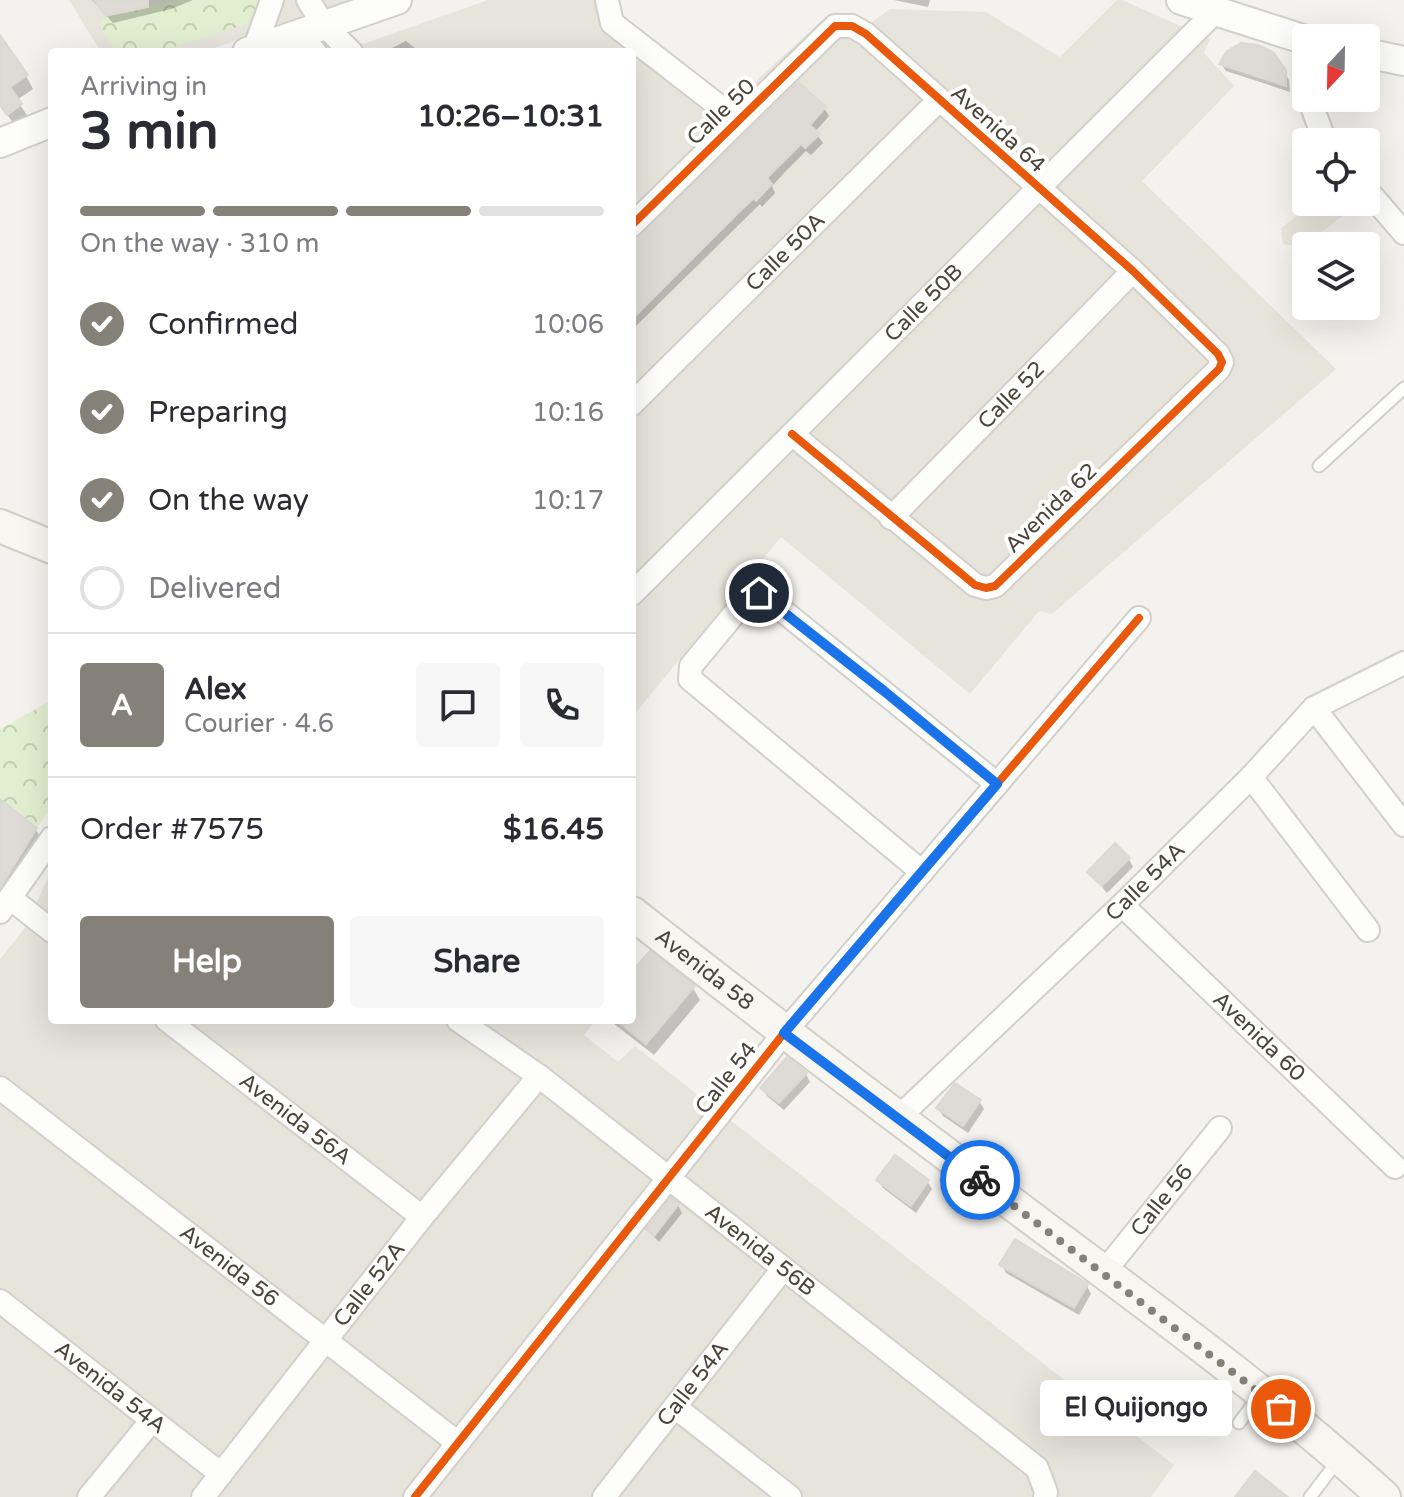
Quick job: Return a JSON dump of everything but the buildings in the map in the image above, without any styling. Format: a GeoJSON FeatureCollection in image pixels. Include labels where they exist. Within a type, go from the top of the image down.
{"type":"FeatureCollection","features":[{"type":"Feature","properties":{"kind":"main road"},"geometry":{"type":"LineString","coordinates":[[0,526],[48,545]]}},
{"type":"Feature","properties":{"kind":"main road","name":"Avenida 58"},"geometry":{"type":"LineString","coordinates":[[636,916],[784,1033],[1262,1392],[1384,1497]]}},
{"type":"Feature","properties":{"kind":"street"},"geometry":{"type":"LineString","coordinates":[[252,48],[272,0]]}},
{"type":"Feature","properties":{"kind":"street"},"geometry":{"type":"LineString","coordinates":[[258,48],[311,27],[397,0]]}},
{"type":"Feature","properties":{"kind":"street"},"geometry":{"type":"LineString","coordinates":[[607,0],[612,23],[724,110]]}},
{"type":"Feature","properties":{"kind":"street"},"geometry":{"type":"LineString","coordinates":[[1181,0],[1292,36]]}},
{"type":"Feature","properties":{"kind":"street","name":"Calle 50B"},"geometry":{"type":"LineString","coordinates":[[636,590],[1215,12]]}},
{"type":"Feature","properties":{"kind":"street","name":"Avenida 64"},"geometry":{"type":"LineString","coordinates":[[835,26],[852,26],[866,34],[1037,189],[1133,271]]}},
{"type":"Feature","properties":{"kind":"street","name":"Calle 50"},"geometry":{"type":"LineString","coordinates":[[636,221],[835,26]]}},
{"type":"Feature","properties":{"kind":"street"},"geometry":{"type":"LineString","coordinates":[[311,27],[345,48]]}},
{"type":"Feature","properties":{"kind":"street"},"geometry":{"type":"LineString","coordinates":[[1380,56],[1404,61]]}},
{"type":"Feature","properties":{"kind":"street","name":"Calle 50A"},"geometry":{"type":"LineString","coordinates":[[636,400],[939,100]]}},
{"type":"Feature","properties":{"kind":"street"},"geometry":{"type":"LineString","coordinates":[[0,143],[48,124]]}},
{"type":"Feature","properties":{"kind":"street"},"geometry":{"type":"LineString","coordinates":[[1380,205],[1404,233]]}},
{"type":"Feature","properties":{"kind":"street","name":"Calle 52"},"geometry":{"type":"LineString","coordinates":[[891,518],[1133,271]]}},
{"type":"Feature","properties":{"kind":"street","name":"Avenida 62"},"geometry":{"type":"LineString","coordinates":[[792,434],[975,585],[986,588],[995,586],[1219,369],[1222,362],[1218,354],[1133,271]]}},
{"type":"Feature","properties":{"kind":"street"},"geometry":{"type":"LineString","coordinates":[[922,872],[690,679],[691,666],[749,596],[759,593],[997,784]]}},
{"type":"Feature","properties":{"kind":"street","name":"Calle 54"},"geometry":{"type":"LineString","coordinates":[[415,1497],[784,1033],[1139,618]]}},
{"type":"Feature","properties":{"kind":"street","name":"Calle 54A"},"geometry":{"type":"LineString","coordinates":[[898,1118],[1122,905],[1251,777],[1314,708],[1404,663]]}},
{"type":"Feature","properties":{"kind":"street"},"geometry":{"type":"LineString","coordinates":[[1314,708],[1404,825]]}},
{"type":"Feature","properties":{"kind":"street"},"geometry":{"type":"LineString","coordinates":[[1251,777],[1368,930]]}},
{"type":"Feature","properties":{"kind":"street"},"geometry":{"type":"LineString","coordinates":[[48,844],[5,905],[48,929]]}},
{"type":"Feature","properties":{"kind":"street","name":"Avenida 60"},"geometry":{"type":"LineString","coordinates":[[1122,905],[1395,1167]]}},
{"type":"Feature","properties":{"kind":"street","name":"Avenida 56A"},"geometry":{"type":"LineString","coordinates":[[172,1024],[422,1217]]}},
{"type":"Feature","properties":{"kind":"street","name":"Avenida 56B"},"geometry":{"type":"LineString","coordinates":[[464,1024],[539,1076],[1037,1468],[1046,1495]]}},
{"type":"Feature","properties":{"kind":"street","name":"Calle 52A"},"geometry":{"type":"LineString","coordinates":[[203,1497],[422,1217],[539,1076]]}},
{"type":"Feature","properties":{"kind":"street","name":"Avenida 56"},"geometry":{"type":"LineString","coordinates":[[0,1088],[458,1443]]}},
{"type":"Feature","properties":{"kind":"street","name":"Calle 56"},"geometry":{"type":"LineString","coordinates":[[1104,1272],[1220,1128]]}},
{"type":"Feature","properties":{"kind":"street","name":"Calle 54A"},"geometry":{"type":"LineString","coordinates":[[604,1497],[782,1270]]}},
{"type":"Feature","properties":{"kind":"street","name":"Avenida 54A"},"geometry":{"type":"LineString","coordinates":[[0,1301],[221,1474]]}},
{"type":"Feature","properties":{"kind":"street"},"geometry":{"type":"LineString","coordinates":[[675,1407],[790,1497]]}},
{"type":"Feature","properties":{"kind":"street"},"geometry":{"type":"LineString","coordinates":[[89,1497],[152,1420]]}},
{"type":"Feature","properties":{"kind":"lane"},"geometry":{"type":"LineString","coordinates":[[1319,466],[1404,388]]}},
{"type":"Feature","properties":{"kind":"lane"},"geometry":{"type":"LineString","coordinates":[[1239,1423],[1262,1392]]}},
{"type":"Feature","properties":{"kind":"lane"},"geometry":{"type":"LineString","coordinates":[[1310,1497],[1340,1457]]}},
{"type":"Feature","properties":{"kind":"shaded area"},"geometry":{"type":"Polygon","coordinates":[[[69,0],[358,0],[214,48],[99,48],[69,0]]]}},
{"type":"Feature","properties":{"kind":"shaded area"},"geometry":{"type":"Polygon","coordinates":[[[488,0],[617,0],[630,37],[732,103],[820,22],[871,23],[890,9],[986,12],[1060,57],[1117,0],[1122,0],[1210,39],[1204,53],[1234,86],[1142,181],[1336,369],[1052,614],[1039,611],[970,694],[781,537],[636,712],[636,48],[354,48],[488,0]]]}},
{"type":"Feature","properties":{"kind":"shaded area"},"geometry":{"type":"Polygon","coordinates":[[[1297,216],[1342,216],[1322,232],[1292,232],[1292,245],[1283,244],[1281,228],[1297,216]]]}},
{"type":"Feature","properties":{"kind":"shaded area"},"geometry":{"type":"Polygon","coordinates":[[[48,878],[48,1024],[593,1024],[584,1035],[618,1062],[635,1046],[1174,1465],[1151,1497],[0,1497],[0,959],[25,928],[48,878]]]}},
{"type":"Feature","properties":{"kind":"green space"},"geometry":{"type":"Polygon","coordinates":[[[171,0],[260,0],[247,24],[170,48],[114,48],[99,24],[105,13],[116,14],[171,0]]]}},
{"type":"Feature","properties":{"kind":"green space"},"geometry":{"type":"Polygon","coordinates":[[[48,702],[48,811],[37,828],[0,799],[0,729],[48,702]]]}},
{"type":"Feature","properties":{"kind":"cycle path"},"geometry":{"type":"LineString","coordinates":[[636,221],[835,26],[852,26],[866,34],[1133,271],[1218,354],[1222,362],[1219,369],[995,586],[986,588],[975,585],[792,434]]}},
{"type":"Feature","properties":{"kind":"cycle path"},"geometry":{"type":"LineString","coordinates":[[415,1497],[784,1033],[1139,618]]}},
{"type":"Feature","properties":{"kind":"way so far"},"geometry":{"type":"LineString","coordinates":[[980,1180],[1281,1409]]}},
{"type":"Feature","properties":{"kind":"place","name":"El Quijongo"},"geometry":{"type":"Point","coordinates":[1281,1409]}},
{"type":"Feature","properties":{"kind":"route"},"geometry":{"type":"LineString","coordinates":[[759,593],[997,784],[784,1033],[980,1180]]}}]}
